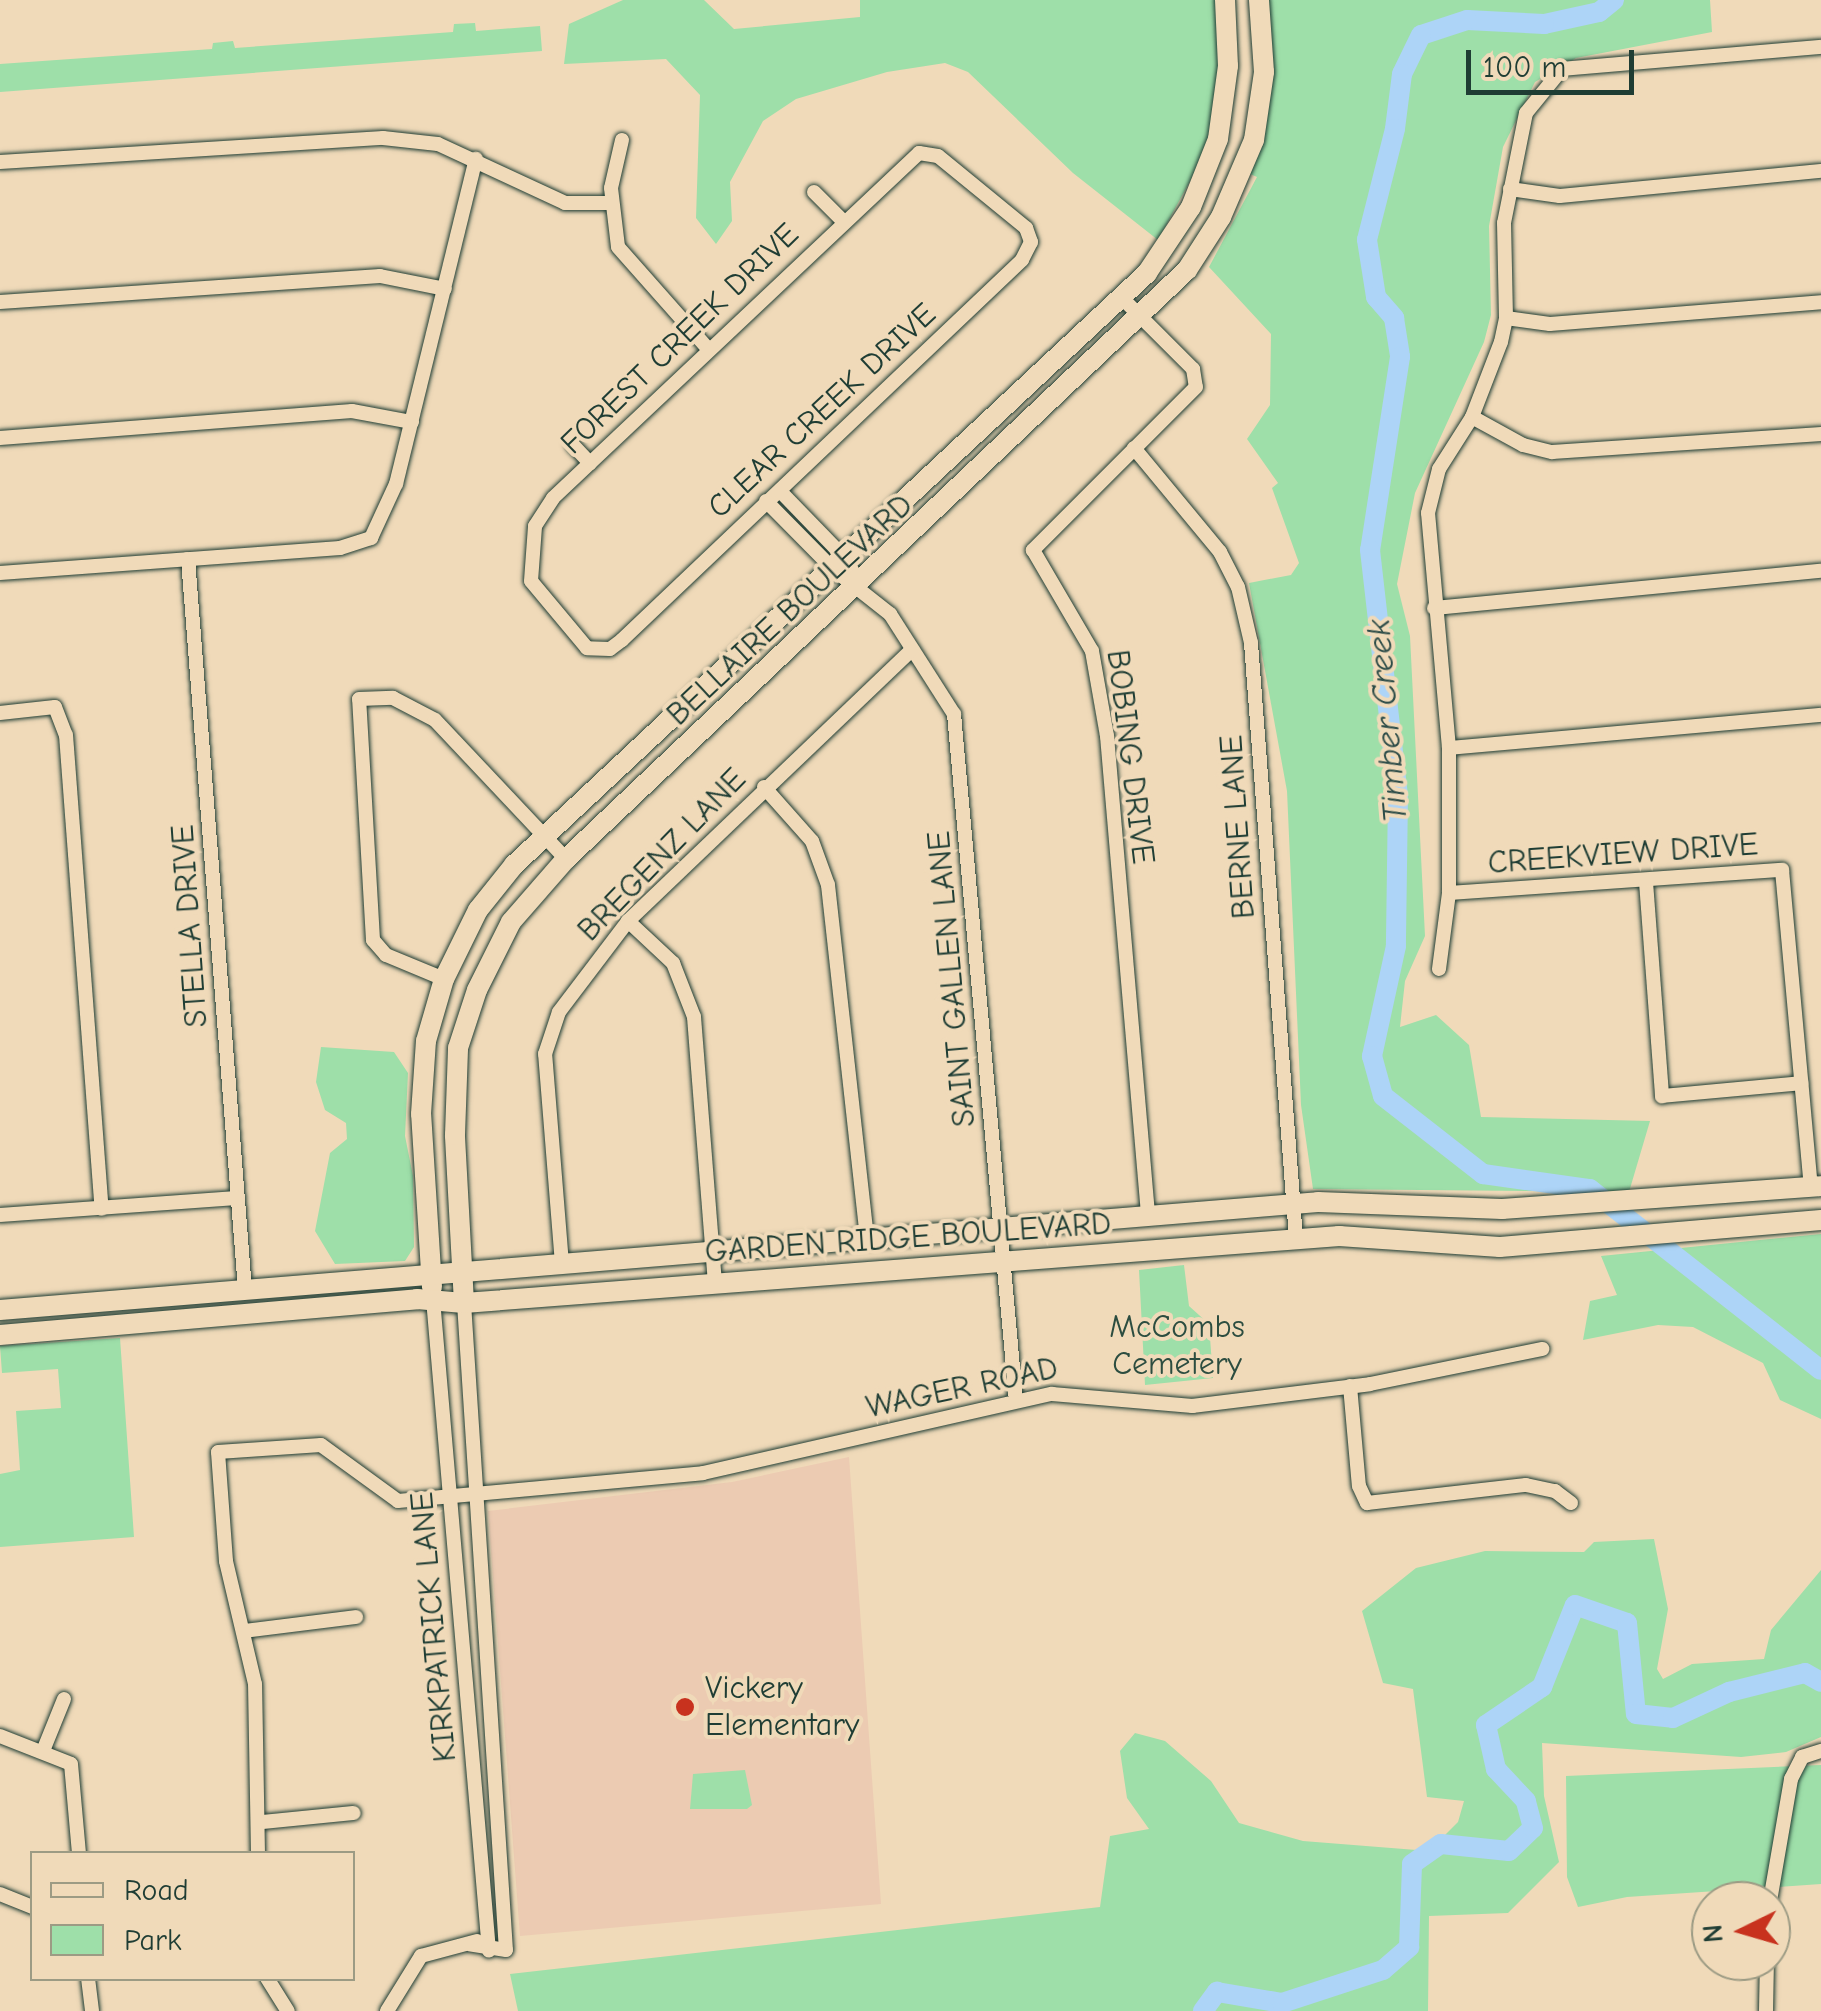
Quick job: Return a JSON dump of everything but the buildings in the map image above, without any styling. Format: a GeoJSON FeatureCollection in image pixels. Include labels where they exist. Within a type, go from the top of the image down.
{"type":"FeatureCollection","features":[{"type":"Feature","properties":{"kind":"main road","name":"BELLAIRE BOULEVARD"},"geometry":{"type":"LineString","coordinates":[[432,1298],[422,1079],[444,978],[478,910],[543,839],[1121,297],[1172,240],[1211,162],[1226,106],[1226,0]]}},
{"type":"Feature","properties":{"kind":"main road","name":"BELLAIRE BOULEVARD"},"geometry":{"type":"LineString","coordinates":[[464,1304],[454,1096],[461,1032],[511,922],[566,859],[1143,319],[1196,258],[1244,166],[1262,92],[1259,0]]}},
{"type":"Feature","properties":{"kind":"main road","name":"GARDEN RIDGE BOULEVARD"},"geometry":{"type":"LineString","coordinates":[[0,1310],[1294,1204],[1502,1210],[1697,1192],[1816,1186]]}},
{"type":"Feature","properties":{"kind":"main road","name":"GARDEN RIDGE BOULEVARD"},"geometry":{"type":"LineString","coordinates":[[0,1334],[432,1298],[464,1304],[1296,1239],[1388,1238],[1500,1248],[1821,1220]]}},
{"type":"Feature","properties":{"kind":"main road"},"geometry":{"type":"LineString","coordinates":[[153,1322],[241,1301],[245,1290]]}},
{"type":"Feature","properties":{"kind":"street","name":"CREEKVIEW DRIVE"},"geometry":{"type":"LineString","coordinates":[[1438,969],[1449,894],[1449,748],[1426,536],[1432,492],[1450,446],[1472,417],[1506,318],[1504,223],[1526,114],[1562,70],[1821,47]]}},
{"type":"Feature","properties":{"kind":"street"},"geometry":{"type":"LineString","coordinates":[[0,162],[383,138],[438,144],[565,202],[612,203]]}},
{"type":"Feature","properties":{"kind":"street"},"geometry":{"type":"LineString","coordinates":[[622,140],[612,203],[625,259],[709,350]]}},
{"type":"Feature","properties":{"kind":"street","name":"FOREST CREEK DRIVE"},"geometry":{"type":"LineString","coordinates":[[587,648],[535,591],[529,560],[535,526],[590,463],[919,153],[938,156],[983,193]]}},
{"type":"Feature","properties":{"kind":"street"},"geometry":{"type":"LineString","coordinates":[[0,573],[340,548],[371,538],[396,484],[476,159]]}},
{"type":"Feature","properties":{"kind":"street"},"geometry":{"type":"LineString","coordinates":[[1510,188],[1579,195],[1821,171]]}},
{"type":"Feature","properties":{"kind":"street"},"geometry":{"type":"LineString","coordinates":[[814,192],[843,221]]}},
{"type":"Feature","properties":{"kind":"street","name":"CLEAR CREEK DRIVE"},"geometry":{"type":"LineString","coordinates":[[587,648],[610,650],[622,640],[1022,260],[1031,242],[1026,228],[983,193]]}},
{"type":"Feature","properties":{"kind":"street"},"geometry":{"type":"LineString","coordinates":[[0,302],[380,276],[445,289]]}},
{"type":"Feature","properties":{"kind":"street","name":"BOBING DRIVE"},"geometry":{"type":"LineString","coordinates":[[1121,297],[1197,381],[1033,550],[1088,638],[1095,668],[1148,1217]]}},
{"type":"Feature","properties":{"kind":"street"},"geometry":{"type":"LineString","coordinates":[[1506,318],[1550,324],[1821,302]]}},
{"type":"Feature","properties":{"kind":"street"},"geometry":{"type":"LineString","coordinates":[[0,438],[352,411],[412,422]]}},
{"type":"Feature","properties":{"kind":"street"},"geometry":{"type":"LineString","coordinates":[[1472,417],[1523,445],[1552,452],[1821,434]]}},
{"type":"Feature","properties":{"kind":"street"},"geometry":{"type":"LineString","coordinates":[[573,446],[590,463]]}},
{"type":"Feature","properties":{"kind":"street","name":"BERNE LANE"},"geometry":{"type":"LineString","coordinates":[[1134,448],[1188,504],[1220,552],[1238,588],[1252,643],[1296,1239]]}},
{"type":"Feature","properties":{"kind":"street"},"geometry":{"type":"LineString","coordinates":[[780,491],[839,564]]}},
{"type":"Feature","properties":{"kind":"street"},"geometry":{"type":"LineString","coordinates":[[766,502],[839,564]]}},
{"type":"Feature","properties":{"kind":"street","name":"STELLA DRIVE"},"geometry":{"type":"LineString","coordinates":[[188,559],[245,1290]]}},
{"type":"Feature","properties":{"kind":"street","name":"SAINT GALLEN LANE"},"geometry":{"type":"LineString","coordinates":[[839,564],[890,614],[954,714],[1016,1400]]}},
{"type":"Feature","properties":{"kind":"street"},"geometry":{"type":"LineString","coordinates":[[1434,608],[1821,571]]}},
{"type":"Feature","properties":{"kind":"street","name":"BREGENZ LANE"},"geometry":{"type":"LineString","coordinates":[[562,1264],[545,1054],[559,1012],[628,921],[764,786],[912,650]]}},
{"type":"Feature","properties":{"kind":"street"},"geometry":{"type":"LineString","coordinates":[[444,978],[386,956],[373,940],[360,700],[393,698],[434,720],[566,859]]}},
{"type":"Feature","properties":{"kind":"street"},"geometry":{"type":"LineString","coordinates":[[0,713],[55,708],[70,760],[102,1208]]}},
{"type":"Feature","properties":{"kind":"street"},"geometry":{"type":"LineString","coordinates":[[1449,748],[1821,715]]}},
{"type":"Feature","properties":{"kind":"street"},"geometry":{"type":"LineString","coordinates":[[764,786],[812,841],[828,885],[866,1241]]}},
{"type":"Feature","properties":{"kind":"street","name":"CREEKVIEW DRIVE"},"geometry":{"type":"LineString","coordinates":[[1449,894],[1782,870],[1801,1083],[1816,1186]]}},
{"type":"Feature","properties":{"kind":"street"},"geometry":{"type":"LineString","coordinates":[[1646,882],[1662,1096],[1801,1083]]}},
{"type":"Feature","properties":{"kind":"street"},"geometry":{"type":"LineString","coordinates":[[628,921],[674,963],[694,1018],[715,1283]]}},
{"type":"Feature","properties":{"kind":"street"},"geometry":{"type":"LineString","coordinates":[[0,1215],[236,1198]]}},
{"type":"Feature","properties":{"kind":"street","name":"KIRKPATRICK LANE"},"geometry":{"type":"LineString","coordinates":[[432,1298],[488,1944],[505,1943],[464,1304]]}},
{"type":"Feature","properties":{"kind":"street","name":"WAGER ROAD"},"geometry":{"type":"LineString","coordinates":[[244,1631],[226,1561],[218,1452],[321,1445],[398,1501],[704,1473],[1016,1400],[1088,1392],[1138,1405],[1192,1406],[1350,1386],[1542,1350]]}},
{"type":"Feature","properties":{"kind":"street"},"geometry":{"type":"LineString","coordinates":[[1350,1386],[1359,1486],[1367,1503],[1393,1505],[1526,1485],[1555,1491],[1571,1503]]}},
{"type":"Feature","properties":{"kind":"street"},"geometry":{"type":"LineString","coordinates":[[258,1851],[262,1822],[255,1684],[244,1631],[356,1618]]}},
{"type":"Feature","properties":{"kind":"street"},"geometry":{"type":"LineString","coordinates":[[43,1751],[64,1699]]}},
{"type":"Feature","properties":{"kind":"street"},"geometry":{"type":"LineString","coordinates":[[0,1736],[71,1764],[79,1851]]}},
{"type":"Feature","properties":{"kind":"street"},"geometry":{"type":"LineString","coordinates":[[1773,1881],[1791,1779],[1802,1757],[1821,1751]]}},
{"type":"Feature","properties":{"kind":"street"},"geometry":{"type":"LineString","coordinates":[[262,1822],[354,1813]]}},
{"type":"Feature","properties":{"kind":"street"},"geometry":{"type":"LineString","coordinates":[[0,1894],[30,1907]]}},
{"type":"Feature","properties":{"kind":"street"},"geometry":{"type":"LineString","coordinates":[[387,2011],[420,1956],[469,1944],[488,1944]]}},
{"type":"Feature","properties":{"kind":"street"},"geometry":{"type":"LineString","coordinates":[[88,1981],[92,2011]]}},
{"type":"Feature","properties":{"kind":"street"},"geometry":{"type":"LineString","coordinates":[[270,1981],[288,2011]]}},
{"type":"Feature","properties":{"kind":"street"},"geometry":{"type":"LineString","coordinates":[[1766,2011],[1767,1981]]}},
{"type":"Feature","properties":{"kind":"shaded area","name":"Vickery Elementary"},"geometry":{"type":"Polygon","coordinates":[[[849,1457],[881,1904],[520,1936],[488,1511],[732,1482],[849,1457]]]}},
{"type":"Feature","properties":{"kind":"green space"},"geometry":{"type":"Polygon","coordinates":[[[623,0],[704,0],[734,29],[860,17],[860,0],[1216,0],[1221,69],[1209,146],[1158,240],[1073,173],[968,72],[945,63],[887,72],[796,99],[763,121],[730,182],[732,221],[716,244],[696,218],[700,95],[666,59],[564,64],[569,24],[623,0]]]}},
{"type":"Feature","properties":{"kind":"green space"},"geometry":{"type":"Polygon","coordinates":[[[1265,0],[1710,0],[1712,32],[1576,58],[1535,82],[1503,147],[1489,226],[1491,315],[1484,342],[1415,493],[1397,584],[1410,636],[1425,936],[1405,981],[1400,1027],[1436,1015],[1469,1045],[1481,1117],[1650,1121],[1629,1192],[1313,1189],[1301,1105],[1287,791],[1249,583],[1291,575],[1299,563],[1272,488],[1278,483],[1247,439],[1270,405],[1271,334],[1209,267],[1257,177],[1248,173],[1265,0]]]}},
{"type":"Feature","properties":{"kind":"green space"},"geometry":{"type":"Polygon","coordinates":[[[475,23],[476,31],[540,26],[542,51],[0,92],[0,64],[212,49],[213,43],[233,41],[235,48],[453,32],[454,24],[475,23]]]}},
{"type":"Feature","properties":{"kind":"green space"},"geometry":{"type":"Polygon","coordinates":[[[321,1047],[394,1052],[408,1073],[405,1136],[413,1176],[414,1247],[405,1261],[335,1264],[315,1231],[330,1153],[347,1139],[346,1123],[325,1110],[316,1082],[321,1047]]]}},
{"type":"Feature","properties":{"kind":"green space"},"geometry":{"type":"Polygon","coordinates":[[[1821,1234],[1821,1419],[1780,1400],[1763,1363],[1693,1327],[1658,1325],[1583,1340],[1590,1301],[1617,1295],[1601,1256],[1821,1234]]]}},
{"type":"Feature","properties":{"kind":"green space","name":"McCombs Cemetery"},"geometry":{"type":"Polygon","coordinates":[[[1184,1265],[1189,1306],[1209,1324],[1213,1378],[1145,1385],[1139,1270],[1184,1265]]]}},
{"type":"Feature","properties":{"kind":"green space"},"geometry":{"type":"Polygon","coordinates":[[[120,1338],[134,1537],[0,1547],[0,1474],[20,1470],[16,1411],[61,1408],[58,1369],[2,1373],[0,1346],[120,1338]]]}},
{"type":"Feature","properties":{"kind":"green space"},"geometry":{"type":"Polygon","coordinates":[[[1654,1539],[1668,1609],[1657,1669],[1663,1679],[1692,1664],[1764,1659],[1771,1630],[1821,1570],[1821,1737],[1786,1752],[1741,1757],[1542,1743],[1544,1796],[1559,1862],[1508,1913],[1429,1916],[1428,2011],[518,2011],[510,1974],[1100,1907],[1110,1836],[1149,1829],[1127,1798],[1120,1751],[1135,1733],[1165,1741],[1211,1781],[1239,1823],[1303,1841],[1429,1851],[1458,1822],[1464,1801],[1427,1797],[1413,1689],[1383,1683],[1362,1611],[1416,1568],[1485,1551],[1584,1552],[1594,1542],[1654,1539]]]}},
{"type":"Feature","properties":{"kind":"green space"},"geometry":{"type":"Polygon","coordinates":[[[1821,1765],[1821,1884],[1691,1881],[1691,1893],[1627,1897],[1578,1907],[1567,1877],[1566,1776],[1821,1765]]]}},
{"type":"Feature","properties":{"kind":"green space"},"geometry":{"type":"Polygon","coordinates":[[[745,1770],[752,1805],[747,1809],[690,1809],[693,1774],[745,1770]]]}},
{"type":"Feature","properties":{"kind":"waterway","name":"Timber Creek"},"geometry":{"type":"LineString","coordinates":[[1614,0],[1599,12],[1544,24],[1467,20],[1421,35],[1402,74],[1395,129],[1367,240],[1376,297],[1394,318],[1400,357],[1370,550],[1398,795],[1396,946],[1372,1056],[1383,1096],[1483,1174],[1590,1189],[1821,1370]]}},
{"type":"Feature","properties":{"kind":"waterway","name":"Timber Creek"},"geometry":{"type":"LineString","coordinates":[[1203,2011],[1217,1992],[1282,2003],[1383,1970],[1409,1947],[1412,1864],[1441,1844],[1509,1851],[1533,1828],[1526,1801],[1496,1769],[1486,1725],[1542,1687],[1575,1605],[1627,1623],[1636,1714],[1673,1718],[1729,1692],[1805,1673],[1821,1682]]}},
{"type":"Feature","properties":{"kind":"place","name":"Vickery Elementary"},"geometry":{"type":"Point","coordinates":[685,1707]}}]}
